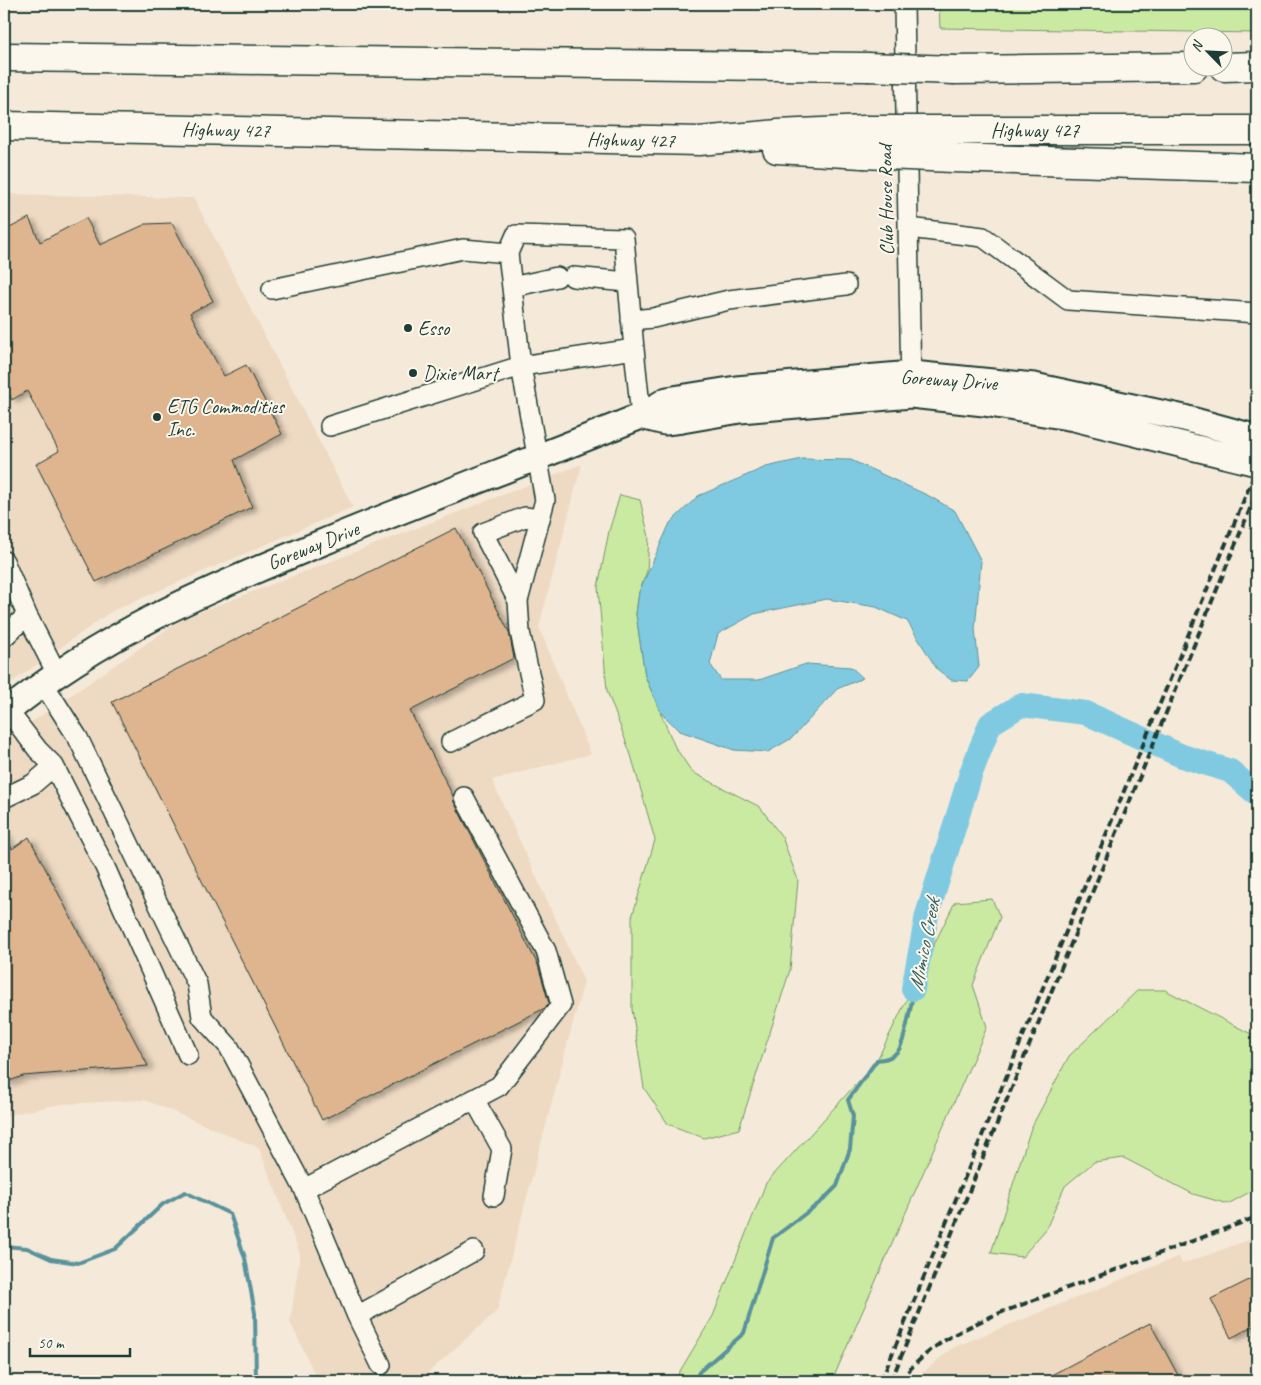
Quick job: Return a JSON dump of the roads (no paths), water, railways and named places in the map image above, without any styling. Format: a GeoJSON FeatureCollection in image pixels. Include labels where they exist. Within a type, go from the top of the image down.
{"type":"FeatureCollection","features":[{"type":"Feature","properties":{"kind":"highway"},"geometry":{"type":"LineString","coordinates":[[4,57],[868,67],[955,70],[1184,67]]}},
{"type":"Feature","properties":{"kind":"highway"},"geometry":{"type":"LineString","coordinates":[[1234,66],[1257,66]]}},
{"type":"Feature","properties":{"kind":"highway","name":"Highway 427"},"geometry":{"type":"LineString","coordinates":[[4,126],[699,141],[778,134],[864,142],[952,130],[1257,130]]}},
{"type":"Feature","properties":{"kind":"highway"},"geometry":{"type":"LineString","coordinates":[[864,142],[953,158],[1257,168]]}},
{"type":"Feature","properties":{"kind":"main road","name":"Goreway Drive"},"geometry":{"type":"LineString","coordinates":[[911,385],[984,403],[1074,418],[1257,463]]}},
{"type":"Feature","properties":{"kind":"main road","name":"Goreway Drive"},"geometry":{"type":"LineString","coordinates":[[6,713],[50,678],[139,624],[210,588],[641,416],[665,422],[911,385],[1034,386],[1184,418],[1257,438]]}},
{"type":"Feature","properties":{"kind":"street","name":"Club House Road"},"geometry":{"type":"LineString","coordinates":[[904,4],[911,385]]}},
{"type":"Feature","properties":{"kind":"street"},"geometry":{"type":"LineString","coordinates":[[909,228],[983,237],[1068,300],[1257,313]]}},
{"type":"Feature","properties":{"kind":"street"},"geometry":{"type":"LineString","coordinates":[[451,742],[535,700],[520,632],[518,601],[546,500],[536,458],[521,366],[508,253],[516,235],[624,238],[641,416]]}},
{"type":"Feature","properties":{"kind":"street"},"geometry":{"type":"LineString","coordinates":[[272,289],[463,249],[508,253]]}},
{"type":"Feature","properties":{"kind":"street"},"geometry":{"type":"LineString","coordinates":[[512,287],[565,277],[628,282]]}},
{"type":"Feature","properties":{"kind":"street"},"geometry":{"type":"LineString","coordinates":[[631,320],[653,318],[729,300],[846,285]]}},
{"type":"Feature","properties":{"kind":"street"},"geometry":{"type":"LineString","coordinates":[[330,426],[493,373],[521,366],[634,349]]}},
{"type":"Feature","properties":{"kind":"street"},"geometry":{"type":"LineString","coordinates":[[518,601],[483,533],[525,517],[540,520]]}},
{"type":"Feature","properties":{"kind":"street"},"geometry":{"type":"LineString","coordinates":[[4,561],[27,615],[50,678],[197,984],[202,1017],[229,1047],[304,1189],[357,1316],[381,1365]]}},
{"type":"Feature","properties":{"kind":"street"},"geometry":{"type":"LineString","coordinates":[[4,637],[27,615]]}},
{"type":"Feature","properties":{"kind":"street"},"geometry":{"type":"LineString","coordinates":[[6,713],[54,766],[105,867],[188,1055]]}},
{"type":"Feature","properties":{"kind":"street"},"geometry":{"type":"LineString","coordinates":[[4,798],[33,784],[54,766]]}},
{"type":"Feature","properties":{"kind":"street"},"geometry":{"type":"LineString","coordinates":[[304,1189],[499,1086],[562,1005],[546,951],[464,797]]}},
{"type":"Feature","properties":{"kind":"street"},"geometry":{"type":"LineString","coordinates":[[474,1099],[502,1149],[494,1196]]}},
{"type":"Feature","properties":{"kind":"street"},"geometry":{"type":"LineString","coordinates":[[357,1316],[474,1252]]}},
{"type":"Feature","properties":{"kind":"water"},"geometry":{"type":"Polygon","coordinates":[[[802,459],[851,460],[929,496],[955,511],[981,561],[975,629],[979,667],[968,681],[951,680],[937,669],[907,621],[876,607],[827,599],[754,614],[718,634],[710,664],[721,680],[759,680],[806,664],[851,667],[863,678],[837,689],[792,738],[768,752],[734,750],[680,731],[661,713],[645,676],[636,614],[639,592],[670,523],[698,496],[766,467],[802,459]]]}},
{"type":"Feature","properties":{"kind":"waterway","name":"Mimico Creek"},"geometry":{"type":"LineString","coordinates":[[913,989],[927,915],[971,773],[990,724],[1021,705],[1086,713],[1182,756],[1230,771],[1257,794]]}},
{"type":"Feature","properties":{"kind":"waterway","name":"Mimico Creek"},"geometry":{"type":"LineString","coordinates":[[695,1381],[699,1372],[744,1333],[773,1238],[822,1201],[837,1186],[850,1149],[853,1116],[848,1100],[877,1060],[891,1057],[898,1051],[910,1011],[913,989]]}},
{"type":"Feature","properties":{"kind":"waterway"},"geometry":{"type":"LineString","coordinates":[[4,1246],[27,1248],[51,1259],[78,1263],[115,1249],[163,1204],[185,1192],[230,1214],[245,1258],[255,1313],[256,1381]]}},
{"type":"Feature","properties":{"kind":"railway"},"geometry":{"type":"LineString","coordinates":[[881,1381],[1257,468]]}},
{"type":"Feature","properties":{"kind":"railway"},"geometry":{"type":"LineString","coordinates":[[891,1381],[1257,492]]}},
{"type":"Feature","properties":{"kind":"railway"},"geometry":{"type":"LineString","coordinates":[[900,1381],[932,1349],[956,1334],[997,1314],[1257,1217]]}},
{"type":"Feature","properties":{"kind":"place","name":"Esso"},"geometry":{"type":"Point","coordinates":[408,328]}},
{"type":"Feature","properties":{"kind":"place","name":"Dixie Mart"},"geometry":{"type":"Point","coordinates":[413,373]}},
{"type":"Feature","properties":{"kind":"place","name":"ETG Commodities Inc."},"geometry":{"type":"Point","coordinates":[157,417]}}]}
